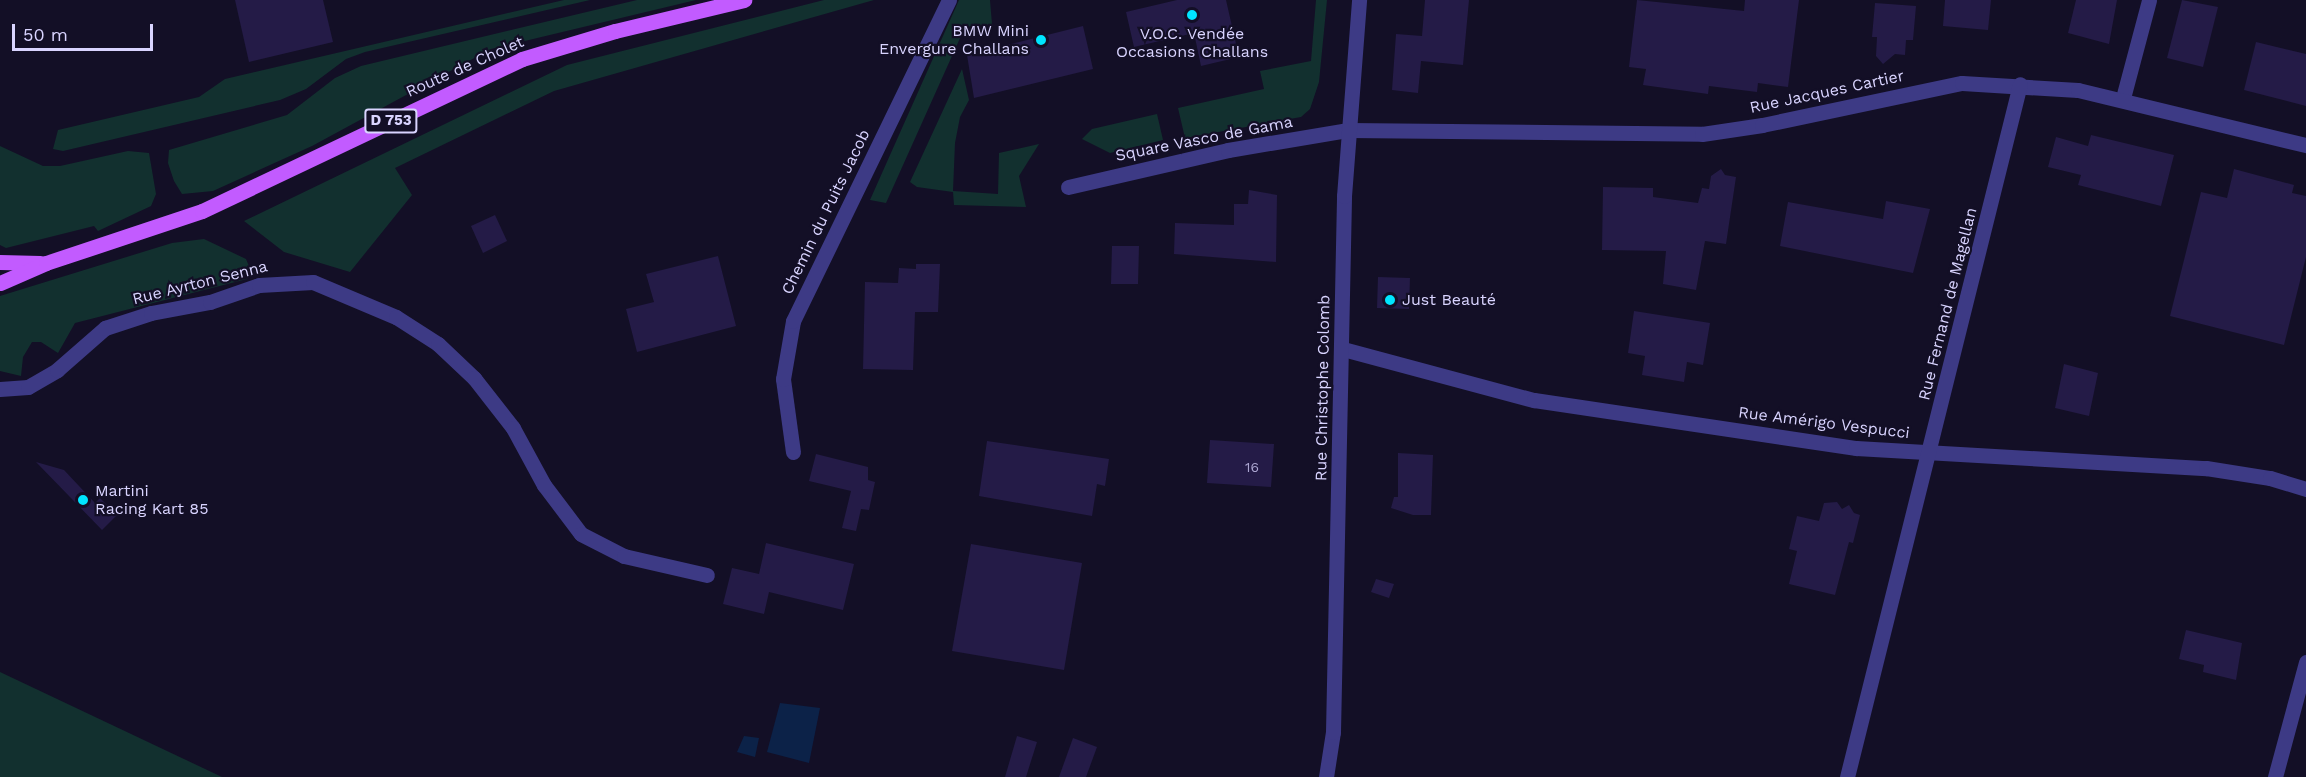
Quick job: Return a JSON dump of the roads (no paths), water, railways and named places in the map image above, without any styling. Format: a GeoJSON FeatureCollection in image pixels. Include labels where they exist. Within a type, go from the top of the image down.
{"type":"FeatureCollection","features":[{"type":"Feature","properties":{"kind":"main road","name":"Route de Cholet"},"geometry":{"type":"LineString","coordinates":[[0,283],[46,262],[202,211],[522,59],[615,31],[744,0]]}},
{"type":"Feature","properties":{"kind":"main road","name":"Route de Cholet"},"geometry":{"type":"LineString","coordinates":[[0,262],[46,262]]}},
{"type":"Feature","properties":{"kind":"street","name":"Chemin du Puits Jacob"},"geometry":{"type":"LineString","coordinates":[[793,452],[783,379],[793,321],[949,0]]}},
{"type":"Feature","properties":{"kind":"street","name":"Rue Christophe Colomb"},"geometry":{"type":"LineString","coordinates":[[1326,777],[1333,732],[1348,130],[1359,0]]}},
{"type":"Feature","properties":{"kind":"street"},"geometry":{"type":"LineString","coordinates":[[2123,98],[2149,0]]}},
{"type":"Feature","properties":{"kind":"street","name":"Rue Jacques Cartier"},"geometry":{"type":"LineString","coordinates":[[1348,130],[1702,134],[1762,125],[1950,84],[2020,84],[2123,98],[2306,145]]}},
{"type":"Feature","properties":{"kind":"street","name":"Rue Fernand de Magellan"},"geometry":{"type":"LineString","coordinates":[[1847,777],[1930,455],[2020,84]]}},
{"type":"Feature","properties":{"kind":"street","name":"Square Vasco de Gama"},"geometry":{"type":"LineString","coordinates":[[1068,188],[1228,150],[1348,130]]}},
{"type":"Feature","properties":{"kind":"street","name":"Rue Ayrton Senna"},"geometry":{"type":"LineString","coordinates":[[0,389],[28,387],[57,370],[105,328],[151,313],[210,302],[259,285],[313,282],[396,317],[438,344],[474,378],[513,428],[544,485],[581,534],[624,556],[707,575]]}},
{"type":"Feature","properties":{"kind":"street","name":"Rue Amérigo Vespucci"},"geometry":{"type":"LineString","coordinates":[[1343,349],[1534,400],[1856,448],[1930,455],[2206,468],[2270,478],[2306,489]]}},
{"type":"Feature","properties":{"kind":"street"},"geometry":{"type":"LineString","coordinates":[[2276,777],[2306,662]]}},
{"type":"Feature","properties":{"kind":"water"},"geometry":{"type":"Polygon","coordinates":[[[780,703],[820,708],[809,763],[767,752],[780,703]]]}},
{"type":"Feature","properties":{"kind":"water"},"geometry":{"type":"Polygon","coordinates":[[[744,736],[759,738],[755,757],[737,752],[744,736]]]}},
{"type":"Feature","properties":{"kind":"place","name":"V.O.C. Vendée Occasions Challans"},"geometry":{"type":"Point","coordinates":[1192,15]}},
{"type":"Feature","properties":{"kind":"place","name":"BMW Mini Envergure Challans"},"geometry":{"type":"Point","coordinates":[1041,40]}},
{"type":"Feature","properties":{"kind":"place","name":"Just Beauté"},"geometry":{"type":"Point","coordinates":[1390,300]}},
{"type":"Feature","properties":{"kind":"place","name":"Martini Racing Kart 85"},"geometry":{"type":"Point","coordinates":[83,500]}}]}
